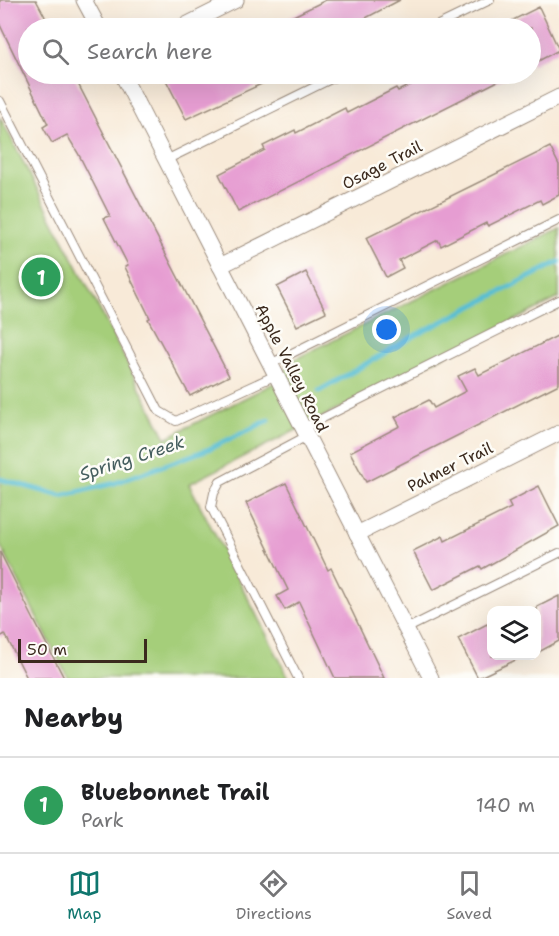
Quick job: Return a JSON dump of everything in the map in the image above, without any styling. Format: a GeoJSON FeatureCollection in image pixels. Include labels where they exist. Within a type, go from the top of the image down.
{"type":"FeatureCollection","features":[{"type":"Feature","properties":{"kind":"street"},"geometry":{"type":"LineString","coordinates":[[84,0],[94,18]]}},
{"type":"Feature","properties":{"kind":"street"},"geometry":{"type":"LineString","coordinates":[[200,18],[236,0]]}},
{"type":"Feature","properties":{"kind":"street","name":"Apple Valley Road"},"geometry":{"type":"LineString","coordinates":[[127,84],[431,678]]}},
{"type":"Feature","properties":{"kind":"street","name":"Osage Trail"},"geometry":{"type":"LineString","coordinates":[[220,266],[559,97]]}},
{"type":"Feature","properties":{"kind":"street","name":"Palmer Trail"},"geometry":{"type":"LineString","coordinates":[[357,534],[559,433]]}},
{"type":"Feature","properties":{"kind":"lane"},"geometry":{"type":"LineString","coordinates":[[453,18],[490,0]]}},
{"type":"Feature","properties":{"kind":"lane"},"geometry":{"type":"LineString","coordinates":[[166,160],[322,84]]}},
{"type":"Feature","properties":{"kind":"lane"},"geometry":{"type":"LineString","coordinates":[[0,101],[159,411],[176,421],[559,220]]}},
{"type":"Feature","properties":{"kind":"lane"},"geometry":{"type":"LineString","coordinates":[[298,678],[211,507],[214,493],[220,482],[305,432],[559,300]]}},
{"type":"Feature","properties":{"kind":"lane"},"geometry":{"type":"LineString","coordinates":[[406,629],[559,553]]}},
{"type":"Feature","properties":{"kind":"green space"},"geometry":{"type":"Polygon","coordinates":[[[0,117],[166,438],[288,376],[285,369],[289,362],[559,228],[559,298],[189,484],[289,678],[68,678],[0,545],[0,117]]]}},
{"type":"Feature","properties":{"kind":"building"},"geometry":{"type":"Polygon","coordinates":[[[0,0],[36,0],[46,18],[18,18],[18,62],[0,25],[0,0]]]}},
{"type":"Feature","properties":{"kind":"building"},"geometry":{"type":"Polygon","coordinates":[[[326,0],[400,0],[366,18],[289,18],[326,0]]]}},
{"type":"Feature","properties":{"kind":"building"},"geometry":{"type":"Polygon","coordinates":[[[539,7],[559,50],[541,60],[541,18],[517,18],[539,7]]]}},
{"type":"Feature","properties":{"kind":"building"},"geometry":{"type":"Polygon","coordinates":[[[29,84],[78,84],[229,376],[190,396],[148,319],[150,318],[125,267],[128,265],[104,218],[110,216],[78,153],[67,135],[52,143],[43,127],[48,124],[29,84]]]}},
{"type":"Feature","properties":{"kind":"building"},"geometry":{"type":"Polygon","coordinates":[[[168,84],[261,84],[186,119],[168,84]]]}},
{"type":"Feature","properties":{"kind":"building"},"geometry":{"type":"Polygon","coordinates":[[[412,84],[492,84],[238,212],[219,174],[265,150],[263,146],[295,130],[296,133],[345,108],[347,113],[396,88],[398,91],[412,84]]]}},
{"type":"Feature","properties":{"kind":"building"},"geometry":{"type":"Polygon","coordinates":[[[550,147],[559,165],[559,195],[542,204],[540,200],[488,226],[486,223],[441,246],[438,240],[399,260],[403,268],[386,277],[366,238],[550,147]]]}},
{"type":"Feature","properties":{"kind":"building"},"geometry":{"type":"Polygon","coordinates":[[[306,272],[326,312],[297,326],[277,287],[306,272]]]}},
{"type":"Feature","properties":{"kind":"building"},"geometry":{"type":"Polygon","coordinates":[[[559,335],[559,384],[366,482],[350,452],[400,426],[395,417],[429,400],[434,408],[466,391],[458,376],[475,368],[479,375],[559,335]]]}},
{"type":"Feature","properties":{"kind":"building"},"geometry":{"type":"Polygon","coordinates":[[[286,483],[328,570],[331,568],[384,678],[335,678],[299,602],[285,610],[277,596],[288,590],[246,503],[286,483]]]}},
{"type":"Feature","properties":{"kind":"building"},"geometry":{"type":"Polygon","coordinates":[[[539,486],[559,526],[482,569],[480,566],[433,590],[413,551],[443,536],[445,541],[511,508],[508,502],[539,486]]]}},
{"type":"Feature","properties":{"kind":"building"},"geometry":{"type":"Polygon","coordinates":[[[0,552],[64,678],[27,678],[5,634],[0,637],[0,552]]]}},
{"type":"Feature","properties":{"kind":"building"},"geometry":{"type":"Polygon","coordinates":[[[559,596],[559,641],[541,651],[541,606],[539,606],[559,596]]]}},
{"type":"Feature","properties":{"kind":"building"},"geometry":{"type":"Polygon","coordinates":[[[487,624],[487,660],[516,660],[478,678],[458,639],[487,624]]]}},
{"type":"Feature","properties":{"kind":"waterway","name":"Spring Creek"},"geometry":{"type":"LineString","coordinates":[[319,391],[416,335],[559,262]]}},
{"type":"Feature","properties":{"kind":"waterway","name":"Spring Creek"},"geometry":{"type":"LineString","coordinates":[[0,479],[61,496],[115,483],[209,449],[269,420]]}},
{"type":"Feature","properties":{"kind":"place","name":"Bluebonnet Trail"},"geometry":{"type":"Point","coordinates":[41,277]}}]}
